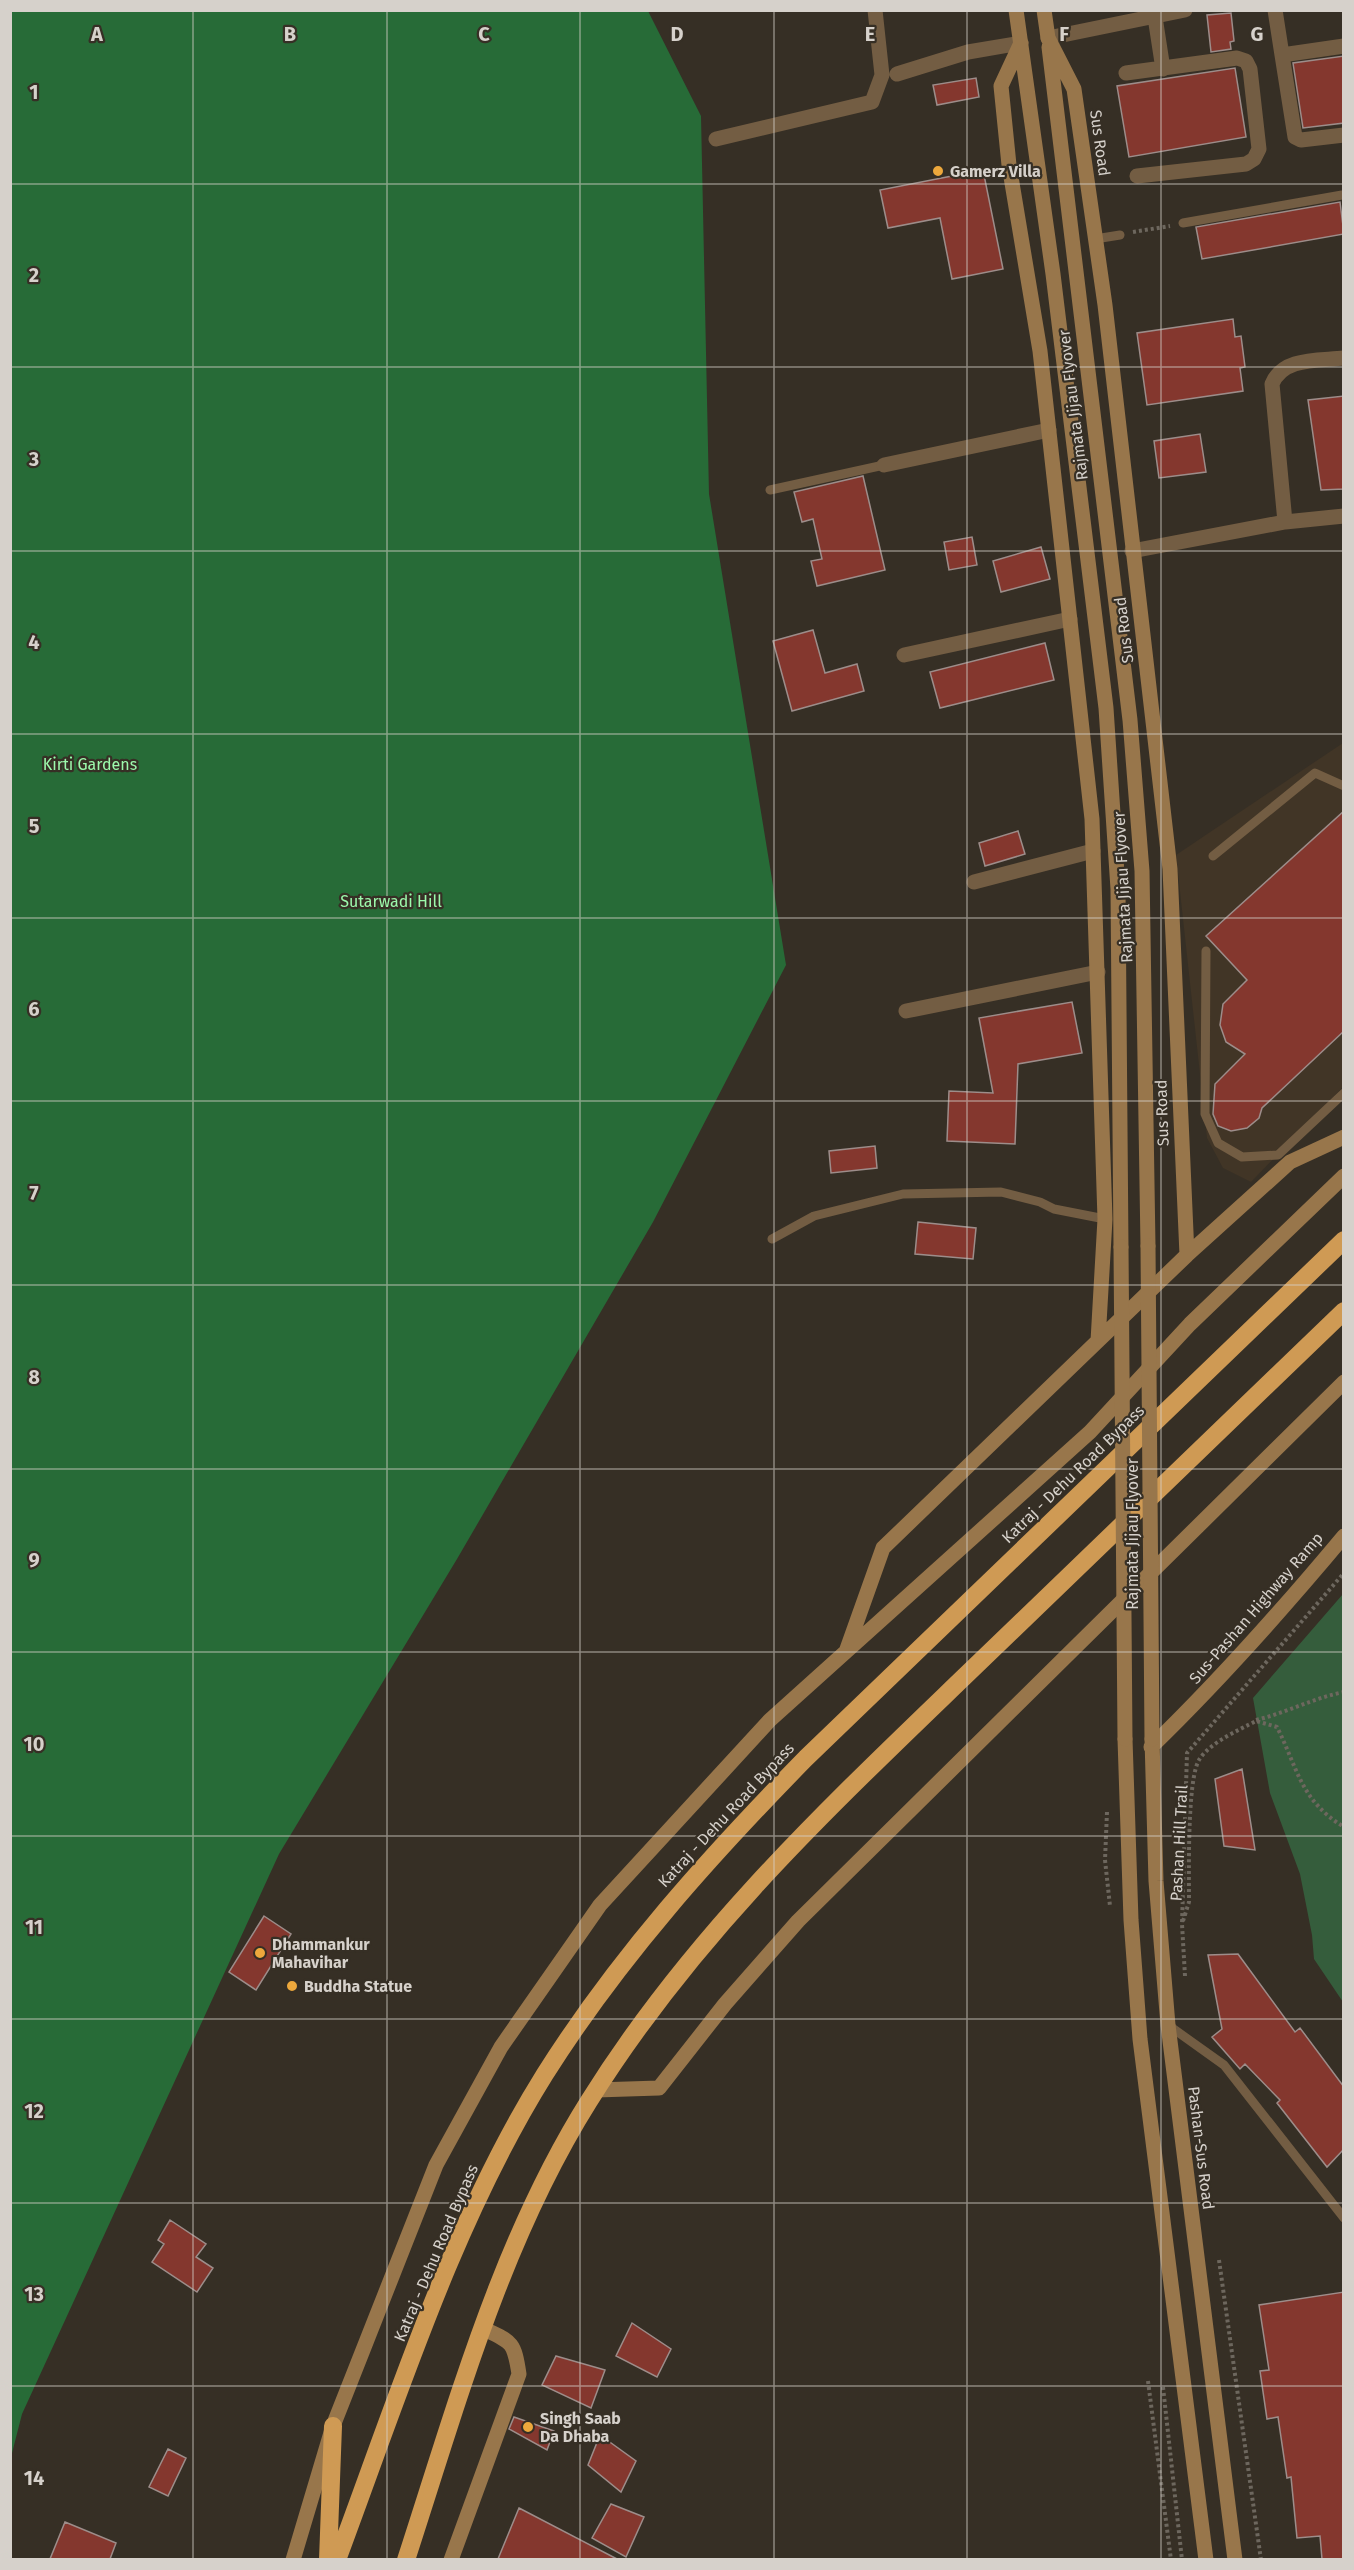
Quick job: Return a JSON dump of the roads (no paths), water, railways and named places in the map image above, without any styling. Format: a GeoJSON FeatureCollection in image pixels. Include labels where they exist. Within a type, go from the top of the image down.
{"type":"FeatureCollection","features":[{"type":"Feature","properties":{"kind":"highway","name":"Katraj - Dehu Road Bypass"},"geometry":{"type":"LineString","coordinates":[[337,2559],[425,2325],[483,2188],[544,2075],[642,1937],[720,1846],[806,1758],[1344,1240]]}},
{"type":"Feature","properties":{"kind":"highway"},"geometry":{"type":"LineString","coordinates":[[406,2559],[482,2328],[528,2210],[596,2090],[682,1969],[757,1881],[850,1786],[1344,1311]]}},
{"type":"Feature","properties":{"kind":"highway"},"geometry":{"type":"LineString","coordinates":[[328,2559],[333,2426]]}},
{"type":"Feature","properties":{"kind":"street"},"geometry":{"type":"LineString","coordinates":[[716,139],[872,102],[882,75],[875,10]]}},
{"type":"Feature","properties":{"kind":"street"},"geometry":{"type":"LineString","coordinates":[[1016,10],[1021,44],[1000,86],[1009,165],[1040,351],[1093,851],[1106,1219],[1098,1341]]}},
{"type":"Feature","properties":{"kind":"street","name":"Sus Road"},"geometry":{"type":"LineString","coordinates":[[1044,10],[1048,38],[1074,89],[1105,305],[1170,869],[1187,1255]]}},
{"type":"Feature","properties":{"kind":"street"},"geometry":{"type":"LineString","coordinates":[[1048,38],[1185,10]]}},
{"type":"Feature","properties":{"kind":"street"},"geometry":{"type":"LineString","coordinates":[[1275,10],[1295,137],[1301,140],[1344,135]]}},
{"type":"Feature","properties":{"kind":"street"},"geometry":{"type":"LineString","coordinates":[[1155,17],[1163,69]]}},
{"type":"Feature","properties":{"kind":"street","name":"Rajmata Jijau Flyover"},"geometry":{"type":"LineString","coordinates":[[1048,38],[1128,708],[1142,860],[1152,1743]]}},
{"type":"Feature","properties":{"kind":"street"},"geometry":{"type":"LineString","coordinates":[[897,75],[968,52],[1021,44]]}},
{"type":"Feature","properties":{"kind":"street","name":"Rajmata Jijau Flyover"},"geometry":{"type":"LineString","coordinates":[[1021,44],[1053,274],[1106,708],[1118,889],[1125,1739],[1131,1920],[1140,2039],[1206,2559]]}},
{"type":"Feature","properties":{"kind":"street"},"geometry":{"type":"LineString","coordinates":[[1282,55],[1344,46]]}},
{"type":"Feature","properties":{"kind":"street"},"geometry":{"type":"LineString","coordinates":[[1126,73],[1238,58],[1246,61],[1250,69],[1259,149],[1254,159],[1246,164],[1137,176]]}},
{"type":"Feature","properties":{"kind":"street"},"geometry":{"type":"LineString","coordinates":[[1285,522],[1272,384],[1275,375],[1290,365],[1344,358]]}},
{"type":"Feature","properties":{"kind":"street"},"geometry":{"type":"LineString","coordinates":[[884,465],[1049,430]]}},
{"type":"Feature","properties":{"kind":"street"},"geometry":{"type":"LineString","coordinates":[[1132,551],[1285,522],[1344,516]]}},
{"type":"Feature","properties":{"kind":"street"},"geometry":{"type":"LineString","coordinates":[[904,655],[1070,619]]}},
{"type":"Feature","properties":{"kind":"street"},"geometry":{"type":"LineString","coordinates":[[974,882],[1093,851]]}},
{"type":"Feature","properties":{"kind":"street"},"geometry":{"type":"LineString","coordinates":[[906,1011],[1098,972]]}},
{"type":"Feature","properties":{"kind":"street"},"geometry":{"type":"LineString","coordinates":[[846,1652],[883,1548],[1187,1255],[1290,1162],[1344,1137]]}},
{"type":"Feature","properties":{"kind":"street"},"geometry":{"type":"LineString","coordinates":[[293,2559],[333,2426],[436,2165],[501,2047],[600,1905],[770,1720],[1090,1432],[1190,1324],[1344,1176]]}},
{"type":"Feature","properties":{"kind":"street"},"geometry":{"type":"LineString","coordinates":[[596,2090],[659,2088],[725,2004],[798,1921],[1344,1382]]}},
{"type":"Feature","properties":{"kind":"street","name":"Sus-Pashan Highway Ramp"},"geometry":{"type":"LineString","coordinates":[[1152,1743],[1195,1704],[1284,1607],[1344,1536]]}},
{"type":"Feature","properties":{"kind":"street","name":"Pashan-Sus Road"},"geometry":{"type":"LineString","coordinates":[[1152,1743],[1156,1881],[1168,2025],[1234,2559]]}},
{"type":"Feature","properties":{"kind":"street"},"geometry":{"type":"LineString","coordinates":[[450,2559],[519,2374],[516,2353],[509,2341],[482,2328]]}},
{"type":"Feature","properties":{"kind":"lane"},"geometry":{"type":"LineString","coordinates":[[1183,224],[1342,195]]}},
{"type":"Feature","properties":{"kind":"lane"},"geometry":{"type":"LineString","coordinates":[[1095,239],[1120,235]]}},
{"type":"Feature","properties":{"kind":"lane"},"geometry":{"type":"LineString","coordinates":[[770,490],[884,465]]}},
{"type":"Feature","properties":{"kind":"lane"},"geometry":{"type":"LineString","coordinates":[[1214,856],[1314,773],[1344,786]]}},
{"type":"Feature","properties":{"kind":"lane"},"geometry":{"type":"LineString","coordinates":[[1206,951],[1205,1114],[1218,1143],[1242,1157],[1278,1155],[1344,1093]]}},
{"type":"Feature","properties":{"kind":"lane"},"geometry":{"type":"LineString","coordinates":[[772,1239],[814,1216],[903,1194],[1001,1192],[1040,1202],[1054,1209],[1106,1219]]}},
{"type":"Feature","properties":{"kind":"lane"},"geometry":{"type":"LineString","coordinates":[[1168,2025],[1224,2065],[1344,2218]]}},
{"type":"Feature","properties":{"kind":"place","name":"Gamerz Villa"},"geometry":{"type":"Point","coordinates":[938,171]}},
{"type":"Feature","properties":{"kind":"place","name":"Dhammankur Mahavihar"},"geometry":{"type":"Point","coordinates":[260,1953]}},
{"type":"Feature","properties":{"kind":"place","name":"Buddha Statue"},"geometry":{"type":"Point","coordinates":[292,1986]}},
{"type":"Feature","properties":{"kind":"place","name":"Singh Saab Da Dhaba"},"geometry":{"type":"Point","coordinates":[528,2427]}},
{"type":"Feature","properties":{"kind":"park label","name":"Kirti Gardens"},"geometry":{"type":"Point","coordinates":[90,764]}},
{"type":"Feature","properties":{"kind":"park label","name":"Sutarwadi Hill"},"geometry":{"type":"Point","coordinates":[391,901]}}]}
